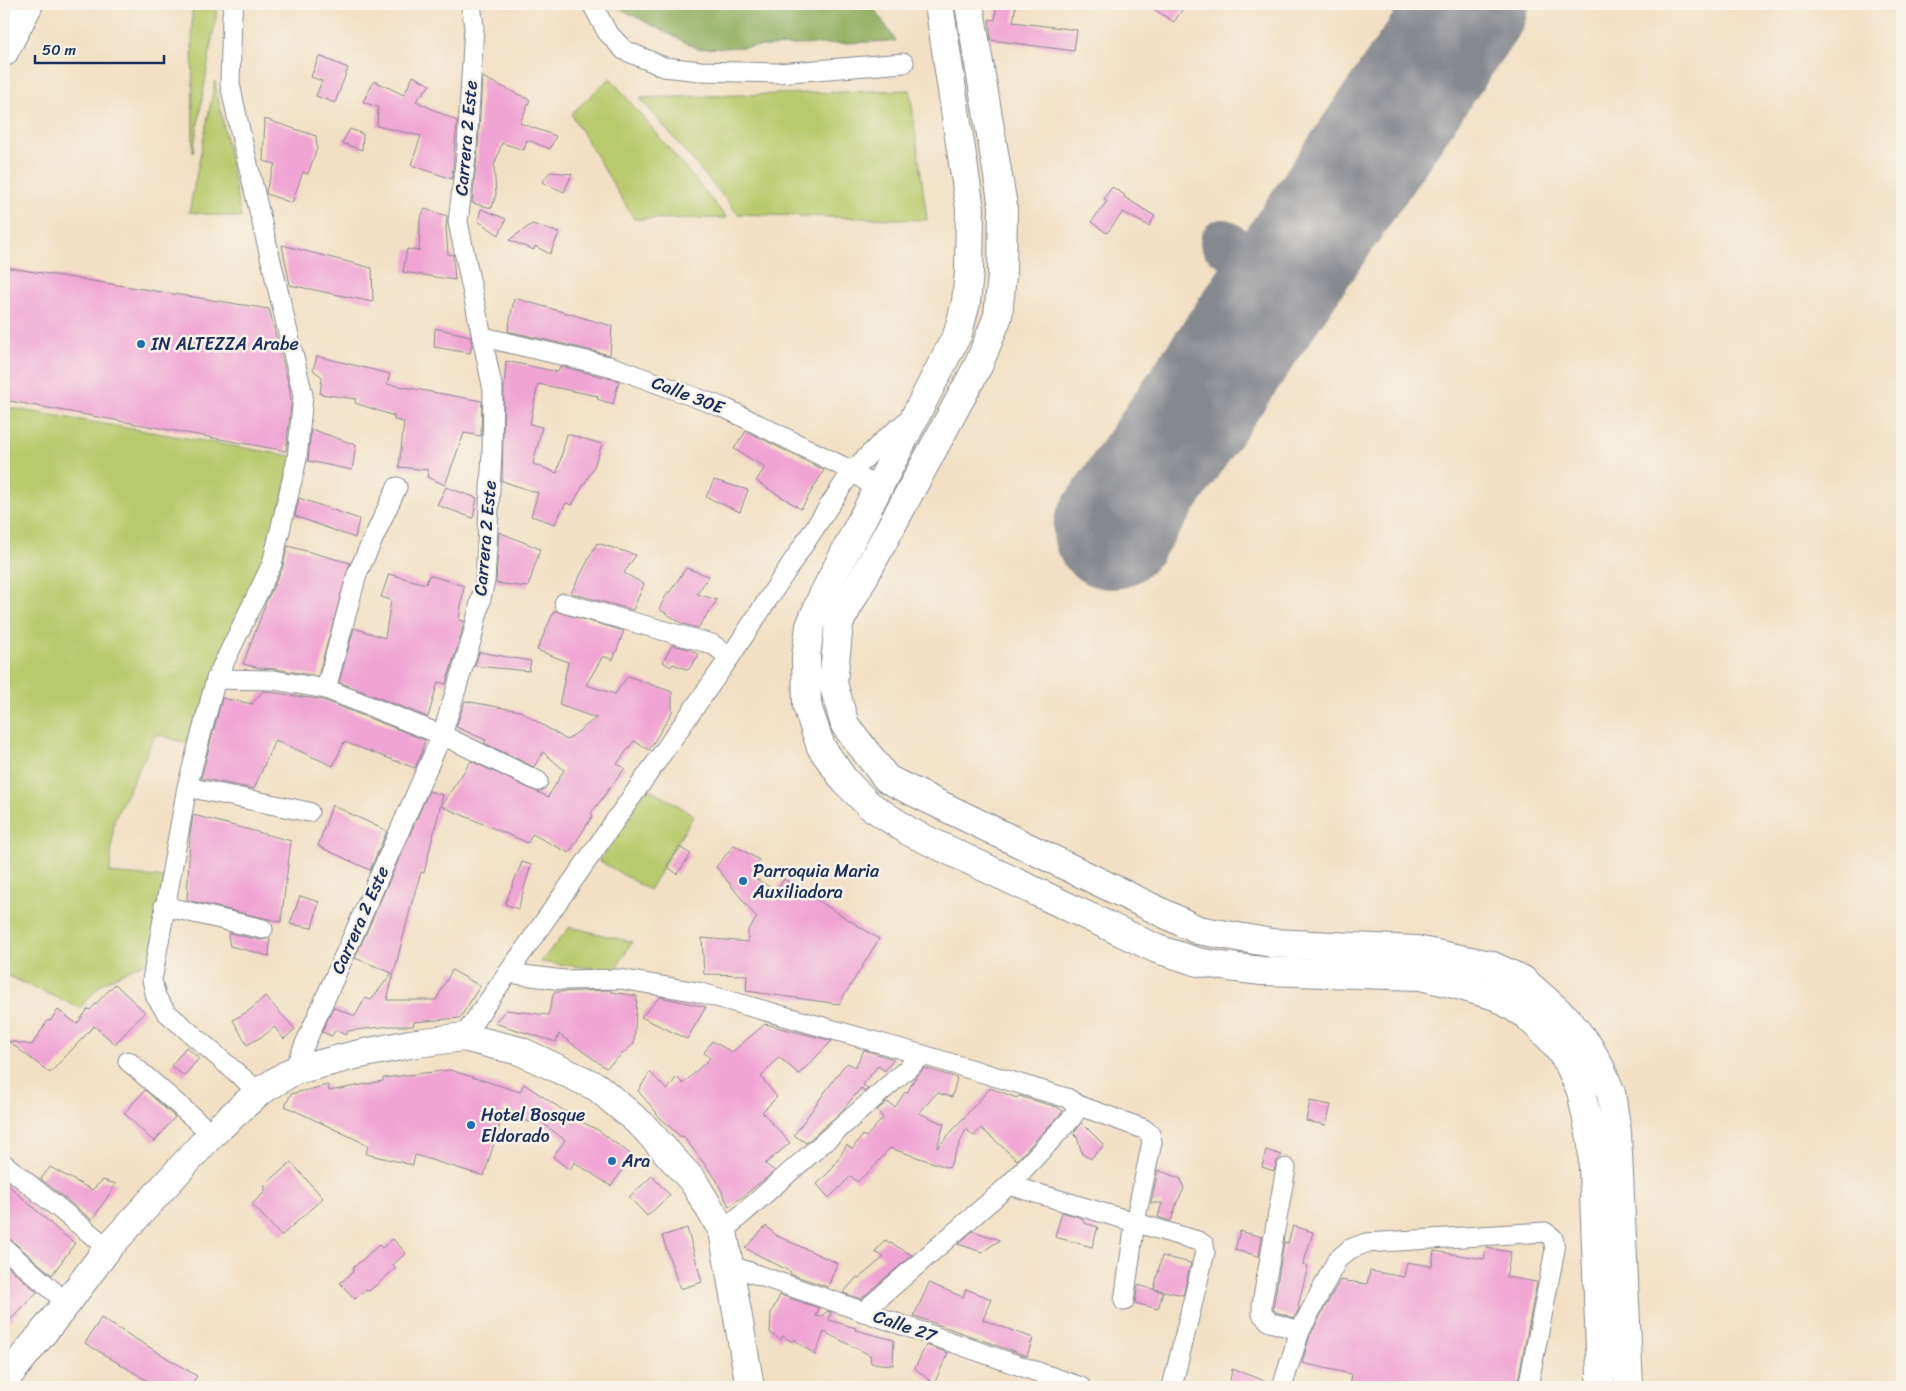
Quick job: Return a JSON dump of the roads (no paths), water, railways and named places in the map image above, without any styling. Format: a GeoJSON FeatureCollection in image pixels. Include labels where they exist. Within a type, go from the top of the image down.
{"type":"FeatureCollection","features":[{"type":"Feature","properties":{"kind":"main road"},"geometry":{"type":"LineString","coordinates":[[4,52],[29,4]]}},
{"type":"Feature","properties":{"kind":"main road"},"geometry":{"type":"LineString","coordinates":[[939,4],[970,209],[969,272],[966,302],[958,333],[822,597],[810,626],[806,658],[807,706],[821,747],[846,781],[869,805],[910,832],[1157,949],[1198,962],[1262,971],[1420,976],[1496,996],[1526,1016],[1551,1038],[1568,1062],[1581,1091],[1592,1143],[1600,1387]]}},
{"type":"Feature","properties":{"kind":"main road"},"geometry":{"type":"LineString","coordinates":[[969,4],[1003,206],[1002,275],[998,316],[978,364],[839,623],[834,682],[845,725],[888,780],[1198,930],[1272,943],[1416,950],[1490,965],[1523,980],[1567,1019],[1589,1047],[1601,1069],[1610,1093],[1617,1133],[1629,1387]]}},
{"type":"Feature","properties":{"kind":"main road"},"geometry":{"type":"LineString","coordinates":[[4,1381],[67,1303],[108,1248],[212,1134],[260,1092],[294,1071],[354,1054],[463,1037],[520,1050],[597,1087],[642,1125],[693,1181],[723,1231],[750,1387]]}},
{"type":"Feature","properties":{"kind":"street"},"geometry":{"type":"LineString","coordinates":[[234,4],[230,84],[303,395],[298,459],[272,564],[216,679],[187,787],[152,980],[156,997],[166,1012],[260,1092]]}},
{"type":"Feature","properties":{"kind":"street","name":"Carrera 2 Este"},"geometry":{"type":"LineString","coordinates":[[294,1071],[442,735],[472,638],[485,580],[492,452],[493,390],[458,222],[466,147],[474,27],[470,4]]}},
{"type":"Feature","properties":{"kind":"street"},"geometry":{"type":"LineString","coordinates":[[592,4],[607,32],[624,50],[664,67],[700,72],[778,73],[904,64]]}},
{"type":"Feature","properties":{"kind":"street","name":"Calle 30E"},"geometry":{"type":"LineString","coordinates":[[483,337],[613,367],[727,409],[852,470],[878,490]]}},
{"type":"Feature","properties":{"kind":"street"},"geometry":{"type":"LineString","coordinates":[[463,1037],[730,657],[852,470],[919,411]]}},
{"type":"Feature","properties":{"kind":"street"},"geometry":{"type":"LineString","coordinates":[[326,689],[357,574],[397,487]]}},
{"type":"Feature","properties":{"kind":"street"},"geometry":{"type":"LineString","coordinates":[[564,603],[712,644],[730,657]]}},
{"type":"Feature","properties":{"kind":"street"},"geometry":{"type":"LineString","coordinates":[[216,679],[274,680],[326,689],[442,735],[538,782]]}},
{"type":"Feature","properties":{"kind":"street"},"geometry":{"type":"LineString","coordinates":[[187,787],[309,812]]}},
{"type":"Feature","properties":{"kind":"street"},"geometry":{"type":"LineString","coordinates":[[164,906],[263,929]]}},
{"type":"Feature","properties":{"kind":"street"},"geometry":{"type":"LineString","coordinates":[[508,973],[563,980],[620,979],[698,992],[923,1055],[1066,1098],[1080,1106],[1144,1129],[1150,1134],[1152,1142],[1135,1222],[1124,1301]]}},
{"type":"Feature","properties":{"kind":"street"},"geometry":{"type":"LineString","coordinates":[[723,1231],[923,1055]]}},
{"type":"Feature","properties":{"kind":"street"},"geometry":{"type":"LineString","coordinates":[[128,1061],[212,1134]]}},
{"type":"Feature","properties":{"kind":"street"},"geometry":{"type":"LineString","coordinates":[[863,1312],[1008,1185],[1070,1120],[1080,1106]]}},
{"type":"Feature","properties":{"kind":"street"},"geometry":{"type":"LineString","coordinates":[[4,1164],[108,1248]]}},
{"type":"Feature","properties":{"kind":"street"},"geometry":{"type":"LineString","coordinates":[[1286,1168],[1262,1303],[1262,1314],[1270,1322],[1300,1331]]}},
{"type":"Feature","properties":{"kind":"street"},"geometry":{"type":"LineString","coordinates":[[1008,1185],[1198,1241],[1204,1245],[1205,1252],[1172,1387]]}},
{"type":"Feature","properties":{"kind":"street"},"geometry":{"type":"LineString","coordinates":[[1282,1387],[1300,1331],[1337,1260],[1350,1249],[1366,1243],[1545,1232],[1554,1238],[1556,1250],[1528,1387]]}},
{"type":"Feature","properties":{"kind":"street"},"geometry":{"type":"LineString","coordinates":[[4,1248],[67,1303]]}},
{"type":"Feature","properties":{"kind":"street","name":"Calle 27"},"geometry":{"type":"LineString","coordinates":[[729,1265],[1081,1387]]}},
{"type":"Feature","properties":{"kind":"place","name":"IN ALTEZZA Arabe"},"geometry":{"type":"Point","coordinates":[141,344]}},
{"type":"Feature","properties":{"kind":"place","name":"Parroquia Maria Auxiliadora"},"geometry":{"type":"Point","coordinates":[743,881]}},
{"type":"Feature","properties":{"kind":"place","name":"Hotel Bosque Eldorado"},"geometry":{"type":"Point","coordinates":[471,1125]}},
{"type":"Feature","properties":{"kind":"place","name":"Ara"},"geometry":{"type":"Point","coordinates":[612,1161]}}]}
